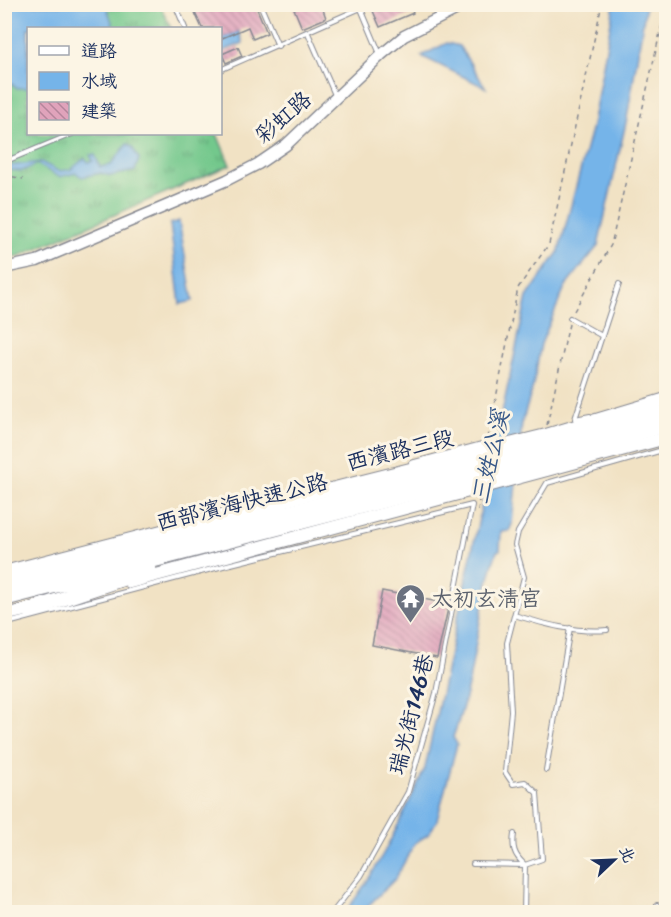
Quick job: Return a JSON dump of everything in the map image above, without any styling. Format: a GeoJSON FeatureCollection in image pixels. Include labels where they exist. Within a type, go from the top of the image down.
{"type":"FeatureCollection","features":[{"type":"Feature","properties":{"kind":"highway"},"geometry":{"type":"LineString","coordinates":[[531,462],[666,412]]}},
{"type":"Feature","properties":{"kind":"highway"},"geometry":{"type":"LineString","coordinates":[[488,457],[531,462],[666,425]]}},
{"type":"Feature","properties":{"kind":"highway","name":"西部濱海快速公路"},"geometry":{"type":"LineString","coordinates":[[4,585],[406,482],[488,457]]}},
{"type":"Feature","properties":{"kind":"highway","name":"西部濱海快速公路"},"geometry":{"type":"LineString","coordinates":[[4,599],[270,530],[488,457]]}},
{"type":"Feature","properties":{"kind":"highway"},"geometry":{"type":"LineString","coordinates":[[217,518],[406,482]]}},
{"type":"Feature","properties":{"kind":"highway"},"geometry":{"type":"LineString","coordinates":[[29,610],[270,530]]}},
{"type":"Feature","properties":{"kind":"main road"},"geometry":{"type":"LineString","coordinates":[[488,457],[545,434],[666,397]]}},
{"type":"Feature","properties":{"kind":"main road"},"geometry":{"type":"LineString","coordinates":[[4,615],[482,488],[531,462],[666,438]]}},
{"type":"Feature","properties":{"kind":"main road","name":"西濱路三段"},"geometry":{"type":"LineString","coordinates":[[4,574],[217,518],[488,457]]}},
{"type":"Feature","properties":{"kind":"street","name":"彩虹路"},"geometry":{"type":"LineString","coordinates":[[4,268],[37,261],[227,180],[285,145],[404,36],[467,4]]}},
{"type":"Feature","properties":{"kind":"lane"},"geometry":{"type":"LineString","coordinates":[[175,4],[185,27]]}},
{"type":"Feature","properties":{"kind":"lane"},"geometry":{"type":"LineString","coordinates":[[260,4],[278,46]]}},
{"type":"Feature","properties":{"kind":"lane"},"geometry":{"type":"LineString","coordinates":[[222,69],[370,4]]}},
{"type":"Feature","properties":{"kind":"lane"},"geometry":{"type":"LineString","coordinates":[[360,7],[381,55]]}},
{"type":"Feature","properties":{"kind":"lane"},"geometry":{"type":"LineString","coordinates":[[308,33],[336,96]]}},
{"type":"Feature","properties":{"kind":"lane"},"geometry":{"type":"LineString","coordinates":[[4,162],[70,135]]}},
{"type":"Feature","properties":{"kind":"lane"},"geometry":{"type":"LineString","coordinates":[[4,239],[4,258]]}},
{"type":"Feature","properties":{"kind":"lane"},"geometry":{"type":"LineString","coordinates":[[620,284],[575,419],[666,397]]}},
{"type":"Feature","properties":{"kind":"lane"},"geometry":{"type":"LineString","coordinates":[[570,318],[602,336]]}},
{"type":"Feature","properties":{"kind":"lane"},"geometry":{"type":"LineString","coordinates":[[473,864],[525,865],[542,859],[537,793],[525,782],[513,784],[506,771],[511,711],[507,643],[524,577],[515,545],[518,532],[547,483],[666,449]]}},
{"type":"Feature","properties":{"kind":"lane","name":"西濱路三段"},"geometry":{"type":"LineString","coordinates":[[4,567],[488,457]]}},
{"type":"Feature","properties":{"kind":"lane","name":"瑞光街146巷"},"geometry":{"type":"LineString","coordinates":[[4,624],[227,565],[472,505],[436,693],[408,792],[361,876],[333,912]]}},
{"type":"Feature","properties":{"kind":"lane"},"geometry":{"type":"LineString","coordinates":[[514,615],[587,632],[607,630]]}},
{"type":"Feature","properties":{"kind":"lane"},"geometry":{"type":"LineString","coordinates":[[546,770],[570,628]]}},
{"type":"Feature","properties":{"kind":"lane"},"geometry":{"type":"LineString","coordinates":[[514,834],[513,844],[517,858],[525,865]]}},
{"type":"Feature","properties":{"kind":"lane"},"geometry":{"type":"LineString","coordinates":[[524,912],[525,865]]}},
{"type":"Feature","properties":{"kind":"lane"},"geometry":{"type":"LineString","coordinates":[[656,912],[657,904]]}},
{"type":"Feature","properties":{"kind":"path"},"geometry":{"type":"LineString","coordinates":[[488,457],[488,441],[518,288],[549,244],[602,4]]}},
{"type":"Feature","properties":{"kind":"path"},"geometry":{"type":"LineString","coordinates":[[545,434],[570,318],[610,245],[666,7]]}},
{"type":"Feature","properties":{"kind":"path"},"geometry":{"type":"LineString","coordinates":[[4,175],[23,179]]}},
{"type":"Feature","properties":{"kind":"green space"},"geometry":{"type":"Polygon","coordinates":[[[5,5],[160,5],[171,27],[27,27],[27,135],[217,135],[230,165],[19,256],[5,258],[5,5]]]}},
{"type":"Feature","properties":{"kind":"water"},"geometry":{"type":"Polygon","coordinates":[[[4,5],[106,5],[114,27],[27,27],[27,88],[16,88],[5,77],[4,5]]]}},
{"type":"Feature","properties":{"kind":"water","name":"三姓公溪"},"geometry":{"type":"Polygon","coordinates":[[[614,5],[646,5],[627,118],[598,246],[565,287],[541,344],[533,386],[522,423],[512,524],[509,531],[501,532],[500,550],[497,551],[484,597],[467,691],[453,737],[457,744],[437,820],[429,834],[415,843],[395,879],[369,905],[366,912],[345,912],[379,861],[425,768],[527,297],[559,251],[592,126],[614,5]]]}},
{"type":"Feature","properties":{"kind":"water"},"geometry":{"type":"Polygon","coordinates":[[[239,31],[243,43],[222,52],[222,39],[239,31]]]}},
{"type":"Feature","properties":{"kind":"water"},"geometry":{"type":"Polygon","coordinates":[[[447,43],[459,46],[486,88],[421,56],[447,43]]]}},
{"type":"Feature","properties":{"kind":"water"},"geometry":{"type":"Polygon","coordinates":[[[127,144],[132,147],[139,159],[135,171],[110,176],[101,173],[82,177],[76,173],[59,177],[37,164],[22,171],[9,170],[9,166],[41,162],[58,171],[70,170],[85,158],[88,162],[93,161],[90,155],[95,155],[100,167],[111,165],[127,144]]]}},
{"type":"Feature","properties":{"kind":"water"},"geometry":{"type":"Polygon","coordinates":[[[179,221],[193,301],[180,304],[170,224],[179,221]]]}},
{"type":"Feature","properties":{"kind":"building"},"geometry":{"type":"Polygon","coordinates":[[[191,4],[255,4],[267,33],[253,39],[248,27],[222,38],[222,27],[202,27],[191,4]]]}},
{"type":"Feature","properties":{"kind":"building"},"geometry":{"type":"Polygon","coordinates":[[[292,4],[321,4],[326,18],[302,28],[292,4]]]}},
{"type":"Feature","properties":{"kind":"building"},"geometry":{"type":"Polygon","coordinates":[[[390,4],[410,4],[413,13],[380,27],[373,11],[390,4]]]}},
{"type":"Feature","properties":{"kind":"building"},"geometry":{"type":"Polygon","coordinates":[[[238,47],[242,56],[226,63],[222,54],[238,47]]]}},
{"type":"Feature","properties":{"kind":"building","name":"太初玄清宮"},"geometry":{"type":"Polygon","coordinates":[[[382,591],[449,604],[437,658],[372,645],[382,591]]]}},
{"type":"Feature","properties":{"kind":"place","name":"太初玄清宮"},"geometry":{"type":"Point","coordinates":[410,624]}}]}
